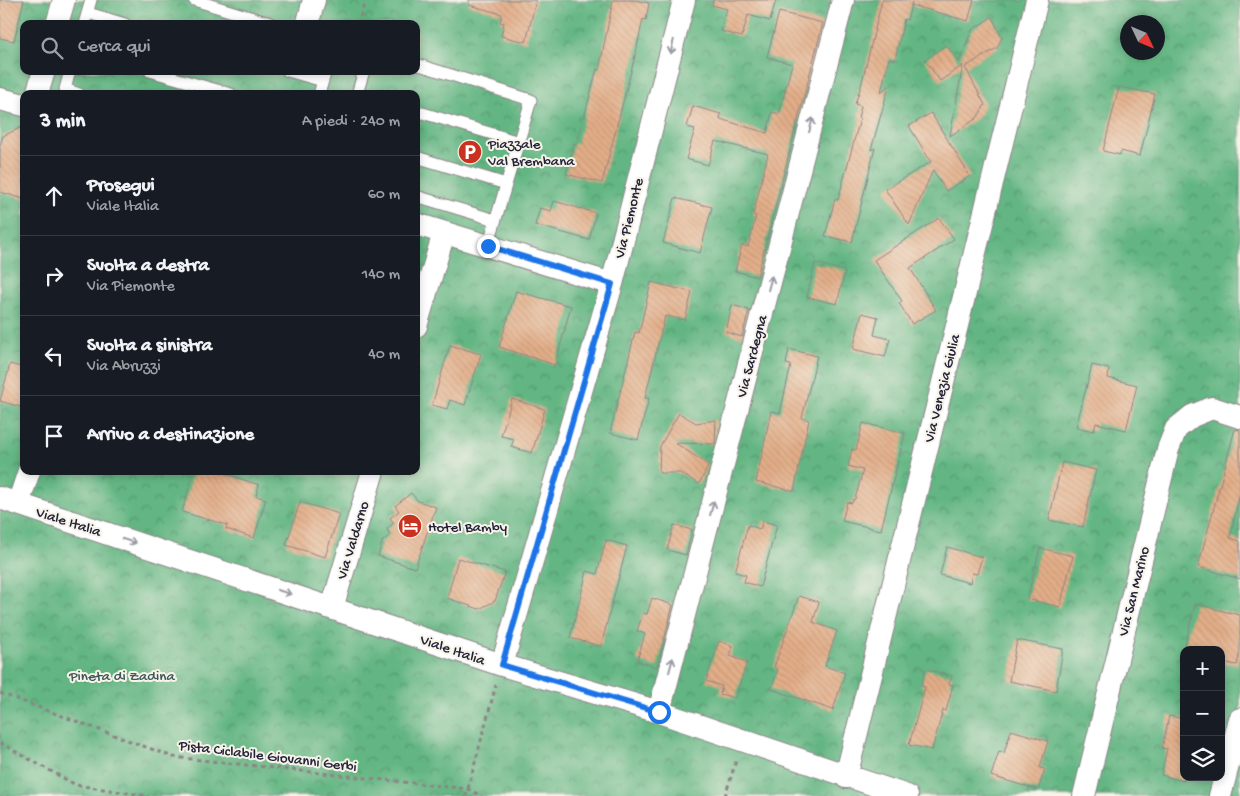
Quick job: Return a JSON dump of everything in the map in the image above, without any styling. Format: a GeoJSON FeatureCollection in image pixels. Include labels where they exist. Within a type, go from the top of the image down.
{"type":"FeatureCollection","features":[{"type":"Feature","properties":{"kind":"street"},"geometry":{"type":"LineString","coordinates":[[58,20],[64,0]]}},
{"type":"Feature","properties":{"kind":"street"},"geometry":{"type":"LineString","coordinates":[[309,20],[314,0]]}},
{"type":"Feature","properties":{"kind":"street","name":"Via Piemonte"},"geometry":{"type":"LineString","coordinates":[[502,665],[612,284],[684,0]]}},
{"type":"Feature","properties":{"kind":"street","name":"Via Sardegna"},"geometry":{"type":"LineString","coordinates":[[659,712],[843,0]]}},
{"type":"Feature","properties":{"kind":"street","name":"Via Venezia Giulia"},"geometry":{"type":"LineString","coordinates":[[846,777],[1037,0]]}},
{"type":"Feature","properties":{"kind":"street"},"geometry":{"type":"LineString","coordinates":[[38,90],[43,75]]}},
{"type":"Feature","properties":{"kind":"street"},"geometry":{"type":"LineString","coordinates":[[0,99],[20,104]]}},
{"type":"Feature","properties":{"kind":"street"},"geometry":{"type":"LineString","coordinates":[[420,225],[612,284]]}},
{"type":"Feature","properties":{"kind":"street"},"geometry":{"type":"LineString","coordinates":[[420,313],[444,233]]}},
{"type":"Feature","properties":{"kind":"street","name":"Via San Marino"},"geometry":{"type":"LineString","coordinates":[[1084,796],[1168,449],[1176,428],[1192,416],[1212,408],[1240,417]]}},
{"type":"Feature","properties":{"kind":"street"},"geometry":{"type":"LineString","coordinates":[[9,501],[26,475]]}},
{"type":"Feature","properties":{"kind":"street","name":"Via Valdarno"},"geometry":{"type":"LineString","coordinates":[[332,608],[372,475]]}},
{"type":"Feature","properties":{"kind":"street","name":"Viale Italia"},"geometry":{"type":"LineString","coordinates":[[9,501],[502,665],[659,712],[846,777],[907,796]]}},
{"type":"Feature","properties":{"kind":"street"},"geometry":{"type":"LineString","coordinates":[[1220,796],[1240,719]]}},
{"type":"Feature","properties":{"kind":"lane"},"geometry":{"type":"LineString","coordinates":[[92,0],[86,18],[99,20]]}},
{"type":"Feature","properties":{"kind":"lane"},"geometry":{"type":"LineString","coordinates":[[194,0],[260,20]]}},
{"type":"Feature","properties":{"kind":"lane"},"geometry":{"type":"LineString","coordinates":[[420,65],[531,100],[488,246]]}},
{"type":"Feature","properties":{"kind":"lane"},"geometry":{"type":"LineString","coordinates":[[68,90],[65,89],[69,75]]}},
{"type":"Feature","properties":{"kind":"lane"},"geometry":{"type":"LineString","coordinates":[[164,75],[216,90]]}},
{"type":"Feature","properties":{"kind":"lane"},"geometry":{"type":"LineString","coordinates":[[360,90],[363,75]]}},
{"type":"Feature","properties":{"kind":"lane"},"geometry":{"type":"LineString","coordinates":[[321,90],[325,76]]}},
{"type":"Feature","properties":{"kind":"lane"},"geometry":{"type":"LineString","coordinates":[[420,112],[519,142]]}},
{"type":"Feature","properties":{"kind":"lane"},"geometry":{"type":"LineString","coordinates":[[420,158],[506,184]]}},
{"type":"Feature","properties":{"kind":"lane"},"geometry":{"type":"LineString","coordinates":[[420,197],[496,220]]}},
{"type":"Feature","properties":{"kind":"path"},"geometry":{"type":"LineString","coordinates":[[360,20],[365,0]]}},
{"type":"Feature","properties":{"kind":"path"},"geometry":{"type":"LineString","coordinates":[[466,796],[502,665]]}},
{"type":"Feature","properties":{"kind":"path","name":"Pista Ciclabile Giovanni Gerbi"},"geometry":{"type":"LineString","coordinates":[[0,693],[173,757],[468,789],[482,796]]}},
{"type":"Feature","properties":{"kind":"path"},"geometry":{"type":"LineString","coordinates":[[725,796],[742,741]]}},
{"type":"Feature","properties":{"kind":"path"},"geometry":{"type":"LineString","coordinates":[[0,744],[76,785],[149,796]]}},
{"type":"Feature","properties":{"kind":"green space","name":"Pineta di Zadina"},"geometry":{"type":"Polygon","coordinates":[[[0,0],[1240,0],[1240,796],[0,796],[0,0]]]}},
{"type":"Feature","properties":{"kind":"building"},"geometry":{"type":"Polygon","coordinates":[[[0,0],[24,0],[14,41],[0,38],[0,0]]]}},
{"type":"Feature","properties":{"kind":"building"},"geometry":{"type":"Polygon","coordinates":[[[469,0],[536,0],[526,42],[501,36],[504,23],[500,22],[502,14],[469,5],[469,0]]]}},
{"type":"Feature","properties":{"kind":"building"},"geometry":{"type":"Polygon","coordinates":[[[613,0],[634,0],[649,3],[646,20],[643,19],[602,183],[566,174],[574,143],[577,144],[597,69],[599,70],[613,0]]]}},
{"type":"Feature","properties":{"kind":"building"},"geometry":{"type":"Polygon","coordinates":[[[713,0],[776,0],[770,21],[748,15],[742,37],[721,31],[727,9],[712,5],[713,0]]]}},
{"type":"Feature","properties":{"kind":"building"},"geometry":{"type":"Polygon","coordinates":[[[882,0],[974,0],[968,21],[911,5],[907,20],[904,19],[895,60],[889,58],[881,92],[889,86],[871,150],[875,148],[852,242],[825,236],[835,199],[838,200],[860,119],[858,118],[861,106],[855,104],[882,0]]]}},
{"type":"Feature","properties":{"kind":"building"},"geometry":{"type":"Polygon","coordinates":[[[779,12],[823,23],[757,277],[735,271],[742,245],[748,247],[756,216],[753,215],[768,154],[715,141],[708,165],[686,159],[695,129],[687,127],[693,106],[721,114],[720,119],[767,133],[772,112],[779,114],[792,64],[767,57],[779,12]]]}},
{"type":"Feature","properties":{"kind":"building"},"geometry":{"type":"Polygon","coordinates":[[[992,17],[1002,38],[997,48],[965,67],[985,105],[977,118],[950,136],[963,65],[940,81],[925,60],[946,45],[959,62],[972,30],[992,17]]]}},
{"type":"Feature","properties":{"kind":"building"},"geometry":{"type":"Polygon","coordinates":[[[1119,87],[1155,94],[1140,156],[1121,151],[1120,155],[1103,151],[1119,87]]]}},
{"type":"Feature","properties":{"kind":"building"},"geometry":{"type":"Polygon","coordinates":[[[931,113],[970,176],[946,191],[933,170],[909,225],[885,189],[931,162],[909,126],[931,113]]]}},
{"type":"Feature","properties":{"kind":"building"},"geometry":{"type":"Polygon","coordinates":[[[20,128],[20,198],[0,192],[0,145],[3,136],[20,128]]]}},
{"type":"Feature","properties":{"kind":"building"},"geometry":{"type":"Polygon","coordinates":[[[675,198],[712,207],[700,253],[663,243],[675,198]]]}},
{"type":"Feature","properties":{"kind":"building"},"geometry":{"type":"Polygon","coordinates":[[[554,201],[596,213],[589,240],[535,225],[540,208],[551,211],[554,201]]]}},
{"type":"Feature","properties":{"kind":"building"},"geometry":{"type":"Polygon","coordinates":[[[939,218],[954,239],[910,268],[936,310],[912,324],[899,303],[902,301],[874,260],[939,218]]]}},
{"type":"Feature","properties":{"kind":"building"},"geometry":{"type":"Polygon","coordinates":[[[815,263],[845,271],[837,304],[807,297],[815,263]]]}},
{"type":"Feature","properties":{"kind":"building"},"geometry":{"type":"Polygon","coordinates":[[[651,282],[692,292],[685,320],[665,316],[645,398],[649,398],[638,440],[610,433],[635,332],[639,333],[651,282]]]}},
{"type":"Feature","properties":{"kind":"building"},"geometry":{"type":"Polygon","coordinates":[[[516,291],[571,306],[555,365],[499,347],[516,291]]]}},
{"type":"Feature","properties":{"kind":"building"},"geometry":{"type":"Polygon","coordinates":[[[732,305],[749,310],[742,337],[726,332],[732,305]]]}},
{"type":"Feature","properties":{"kind":"building"},"geometry":{"type":"Polygon","coordinates":[[[862,313],[878,317],[874,335],[890,339],[885,357],[853,349],[862,313]]]}},
{"type":"Feature","properties":{"kind":"building"},"geometry":{"type":"Polygon","coordinates":[[[450,345],[481,354],[465,405],[450,400],[447,409],[432,405],[450,345]]]}},
{"type":"Feature","properties":{"kind":"building"},"geometry":{"type":"Polygon","coordinates":[[[789,349],[817,356],[802,418],[809,420],[794,491],[756,482],[771,411],[780,413],[791,365],[786,364],[789,349]]]}},
{"type":"Feature","properties":{"kind":"building"},"geometry":{"type":"Polygon","coordinates":[[[10,364],[20,367],[20,407],[0,401],[10,364]]]}},
{"type":"Feature","properties":{"kind":"building"},"geometry":{"type":"Polygon","coordinates":[[[1092,365],[1109,369],[1108,378],[1137,385],[1126,430],[1096,423],[1094,431],[1076,427],[1092,365]]]}},
{"type":"Feature","properties":{"kind":"building"},"geometry":{"type":"Polygon","coordinates":[[[512,399],[545,409],[532,453],[511,447],[514,439],[501,436],[512,399]]]}},
{"type":"Feature","properties":{"kind":"building"},"geometry":{"type":"Polygon","coordinates":[[[679,413],[696,423],[716,420],[715,444],[675,443],[709,465],[699,484],[680,473],[659,473],[660,446],[679,413]]]}},
{"type":"Feature","properties":{"kind":"building"},"geometry":{"type":"Polygon","coordinates":[[[863,423],[905,433],[881,530],[842,521],[847,502],[852,503],[855,499],[863,470],[848,466],[852,449],[856,450],[863,423]]]}},
{"type":"Feature","properties":{"kind":"building"},"geometry":{"type":"Polygon","coordinates":[[[1235,429],[1240,430],[1240,493],[1230,538],[1240,541],[1240,579],[1198,567],[1235,429]]]}},
{"type":"Feature","properties":{"kind":"building"},"geometry":{"type":"Polygon","coordinates":[[[1062,462],[1096,470],[1083,527],[1049,520],[1062,462]]]}},
{"type":"Feature","properties":{"kind":"building"},"geometry":{"type":"Polygon","coordinates":[[[193,475],[229,475],[259,485],[256,496],[266,499],[254,538],[226,529],[227,525],[182,512],[193,475]]]}},
{"type":"Feature","properties":{"kind":"building","name":"Hotel Bamby"},"geometry":{"type":"Polygon","coordinates":[[[411,493],[418,501],[436,507],[415,568],[378,556],[382,542],[390,535],[387,529],[394,523],[390,518],[399,511],[395,506],[411,493]]]}},
{"type":"Feature","properties":{"kind":"building"},"geometry":{"type":"Polygon","coordinates":[[[300,502],[339,514],[325,557],[286,545],[300,502]]]}},
{"type":"Feature","properties":{"kind":"building"},"geometry":{"type":"Polygon","coordinates":[[[763,521],[777,525],[760,587],[744,582],[746,575],[735,572],[748,525],[760,529],[763,521]]]}},
{"type":"Feature","properties":{"kind":"building"},"geometry":{"type":"Polygon","coordinates":[[[674,525],[692,530],[686,555],[667,550],[674,525]]]}},
{"type":"Feature","properties":{"kind":"building"},"geometry":{"type":"Polygon","coordinates":[[[606,540],[627,546],[601,646],[570,638],[587,571],[597,574],[606,540]]]}},
{"type":"Feature","properties":{"kind":"building"},"geometry":{"type":"Polygon","coordinates":[[[947,547],[982,557],[977,574],[972,573],[970,583],[940,575],[947,547]]]}},
{"type":"Feature","properties":{"kind":"building"},"geometry":{"type":"Polygon","coordinates":[[[1040,548],[1073,556],[1060,607],[1027,599],[1040,548]]]}},
{"type":"Feature","properties":{"kind":"building"},"geometry":{"type":"Polygon","coordinates":[[[458,558],[505,572],[495,601],[479,609],[447,598],[458,558]]]}},
{"type":"Feature","properties":{"kind":"building"},"geometry":{"type":"Polygon","coordinates":[[[799,596],[819,602],[813,622],[837,631],[825,666],[845,673],[833,710],[771,689],[778,669],[774,667],[799,596]]]}},
{"type":"Feature","properties":{"kind":"building"},"geometry":{"type":"Polygon","coordinates":[[[652,598],[673,605],[657,667],[637,661],[645,634],[637,631],[643,613],[647,614],[652,598]]]}},
{"type":"Feature","properties":{"kind":"building"},"geometry":{"type":"Polygon","coordinates":[[[1195,604],[1240,615],[1240,652],[1237,665],[1225,663],[1225,646],[1185,646],[1195,604]]]}},
{"type":"Feature","properties":{"kind":"building"},"geometry":{"type":"Polygon","coordinates":[[[1017,640],[1063,649],[1056,691],[1009,681],[1017,640]]]}},
{"type":"Feature","properties":{"kind":"building"},"geometry":{"type":"Polygon","coordinates":[[[719,641],[733,646],[730,656],[747,662],[735,698],[720,694],[722,686],[706,681],[719,641]]]}},
{"type":"Feature","properties":{"kind":"building"},"geometry":{"type":"Polygon","coordinates":[[[926,669],[952,676],[949,684],[953,685],[946,711],[943,710],[932,750],[909,745],[925,687],[921,686],[926,669]]]}},
{"type":"Feature","properties":{"kind":"building"},"geometry":{"type":"Polygon","coordinates":[[[1169,716],[1180,718],[1180,780],[1161,775],[1167,749],[1162,748],[1169,716]]]}},
{"type":"Feature","properties":{"kind":"building"},"geometry":{"type":"Polygon","coordinates":[[[1011,730],[1048,741],[1040,768],[1045,769],[1038,790],[991,776],[999,751],[1004,753],[1011,730]]]}},
{"type":"Feature","properties":{"kind":"place","name":"Piazzale Val Brembana"},"geometry":{"type":"Point","coordinates":[470,152]}},
{"type":"Feature","properties":{"kind":"place","name":"Hotel Bamby"},"geometry":{"type":"Point","coordinates":[410,526]}},
{"type":"Feature","properties":{"kind":"route"},"geometry":{"type":"LineString","coordinates":[[488,246],[612,284],[502,665],[659,712]]}}]}
